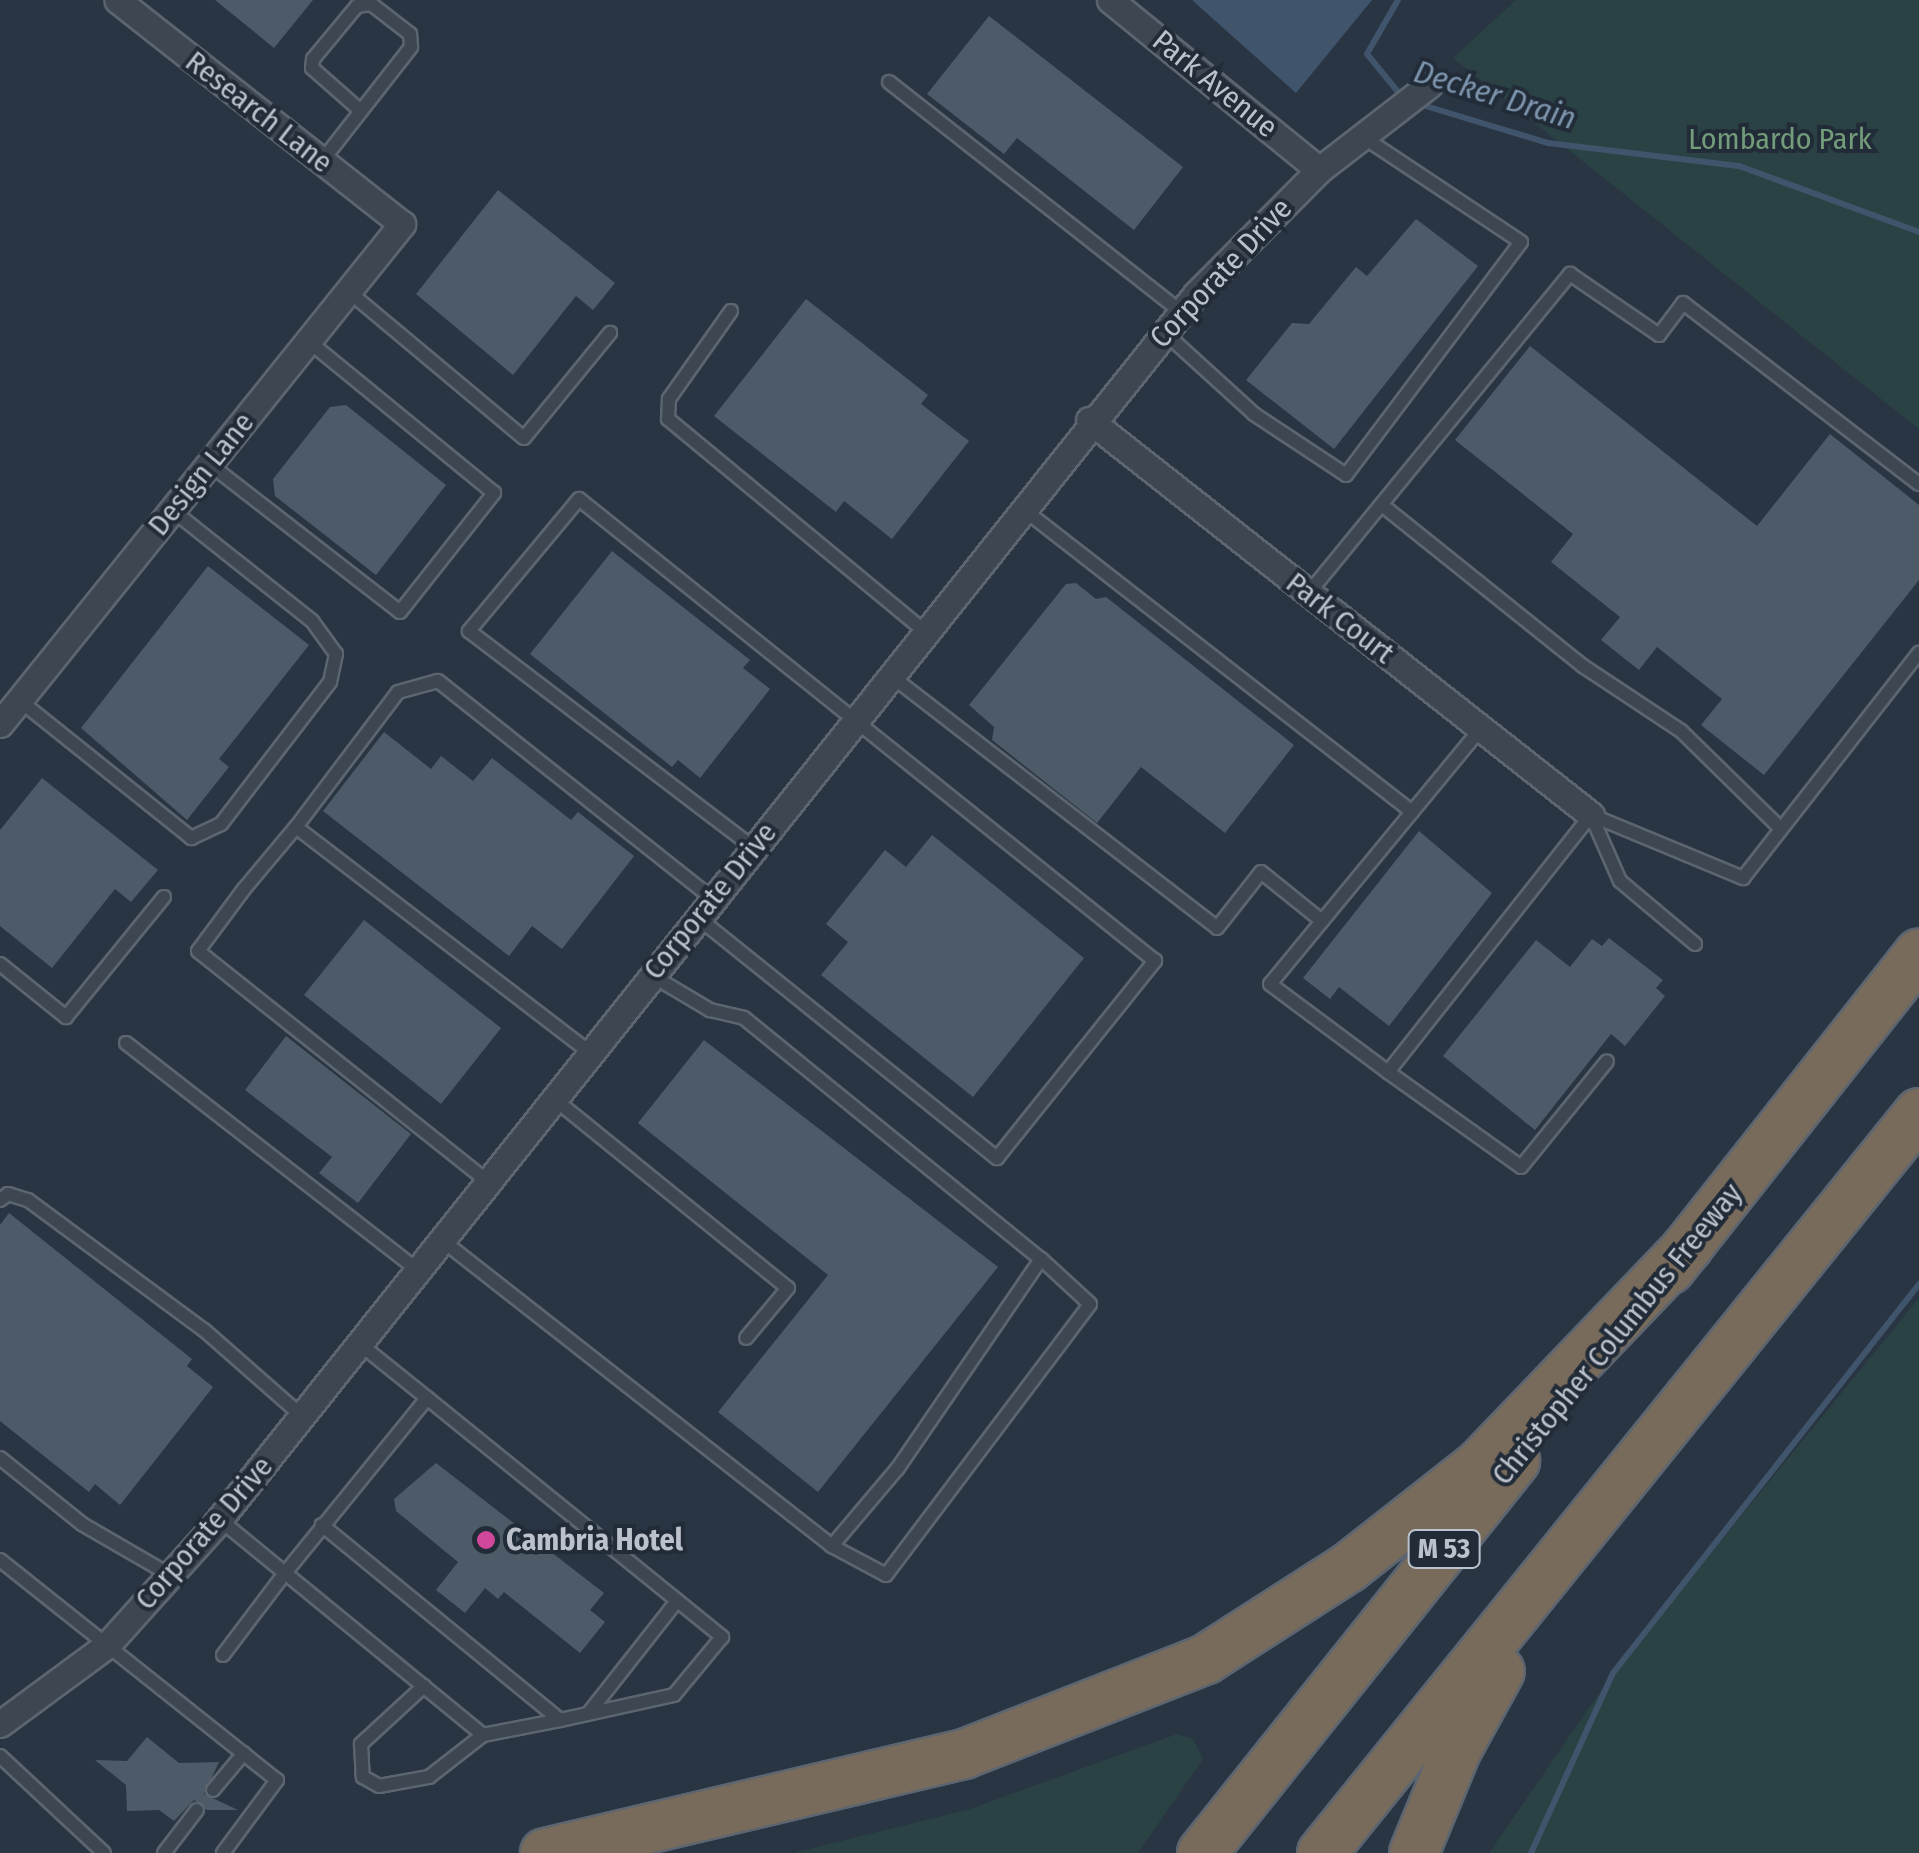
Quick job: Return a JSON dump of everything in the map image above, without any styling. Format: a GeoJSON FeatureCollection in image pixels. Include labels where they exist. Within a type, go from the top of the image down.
{"type":"FeatureCollection","features":[{"type":"Feature","properties":{"kind":"highway","name":"Christopher Columbus Freeway"},"geometry":{"type":"LineString","coordinates":[[1202,1853],[1919,954]]}},
{"type":"Feature","properties":{"kind":"highway"},"geometry":{"type":"LineString","coordinates":[[1322,1853],[1642,1464],[1919,1113]]}},
{"type":"Feature","properties":{"kind":"highway"},"geometry":{"type":"LineString","coordinates":[[545,1853],[964,1754],[1206,1659],[1348,1568],[1479,1465],[1688,1247]]}},
{"type":"Feature","properties":{"kind":"highway"},"geometry":{"type":"LineString","coordinates":[[1414,1853],[1494,1680],[1642,1464]]}},
{"type":"Feature","properties":{"kind":"street","name":"Research Lane"},"geometry":{"type":"LineString","coordinates":[[117,0],[402,224]]}},
{"type":"Feature","properties":{"kind":"street","name":"Park Avenue"},"geometry":{"type":"LineString","coordinates":[[1110,0],[1318,170]]}},
{"type":"Feature","properties":{"kind":"street","name":"Corporate Drive"},"geometry":{"type":"LineString","coordinates":[[0,1724],[111,1641],[219,1518],[443,1241],[486,1181],[1090,420],[1172,322],[1318,170],[1429,86]]}},
{"type":"Feature","properties":{"kind":"street","name":"Design Lane"},"geometry":{"type":"LineString","coordinates":[[0,724],[402,224]]}},
{"type":"Feature","properties":{"kind":"street","name":"Park Court"},"geometry":{"type":"LineString","coordinates":[[1090,420],[1591,816]]}},
{"type":"Feature","properties":{"kind":"lane"},"geometry":{"type":"LineString","coordinates":[[322,161],[411,47],[410,34],[372,4],[357,6],[313,59],[312,68],[361,111]]}},
{"type":"Feature","properties":{"kind":"lane"},"geometry":{"type":"LineString","coordinates":[[889,82],[1172,322],[1254,414],[1346,474],[1520,242],[1360,136]]}},
{"type":"Feature","properties":{"kind":"lane"},"geometry":{"type":"LineString","coordinates":[[1308,594],[1570,274],[1659,335],[1683,303],[1919,484]]}},
{"type":"Feature","properties":{"kind":"lane"},"geometry":{"type":"LineString","coordinates":[[348,291],[524,438],[610,333]]}},
{"type":"Feature","properties":{"kind":"lane"},"geometry":{"type":"LineString","coordinates":[[731,311],[668,399],[668,420],[924,631]]}},
{"type":"Feature","properties":{"kind":"lane"},"geometry":{"type":"LineString","coordinates":[[208,463],[400,612],[494,493],[308,341]]}},
{"type":"Feature","properties":{"kind":"lane"},"geometry":{"type":"LineString","coordinates":[[486,1181],[198,951],[398,692],[438,681],[997,1158],[1155,961],[852,722],[579,499],[516,568],[469,631],[753,846]]}},
{"type":"Feature","properties":{"kind":"lane"},"geometry":{"type":"LineString","coordinates":[[1382,505],[1583,666],[1681,731],[1782,829]]}},
{"type":"Feature","properties":{"kind":"lane"},"geometry":{"type":"LineString","coordinates":[[1021,508],[1412,812]]}},
{"type":"Feature","properties":{"kind":"lane"},"geometry":{"type":"LineString","coordinates":[[20,700],[191,838],[222,824],[330,682],[336,654],[312,622],[172,509]]}},
{"type":"Feature","properties":{"kind":"lane"},"geometry":{"type":"LineString","coordinates":[[1591,816],[1743,878],[1919,653]]}},
{"type":"Feature","properties":{"kind":"lane"},"geometry":{"type":"LineString","coordinates":[[890,674],[1217,928],[1260,872],[1322,921]]}},
{"type":"Feature","properties":{"kind":"lane"},"geometry":{"type":"LineString","coordinates":[[1482,727],[1270,984],[1522,1167],[1608,1060]]}},
{"type":"Feature","properties":{"kind":"lane"},"geometry":{"type":"LineString","coordinates":[[1591,816],[1620,881],[1695,944]]}},
{"type":"Feature","properties":{"kind":"lane"},"geometry":{"type":"LineString","coordinates":[[1388,1072],[1591,816]]}},
{"type":"Feature","properties":{"kind":"lane"},"geometry":{"type":"LineString","coordinates":[[296,828],[589,1052]]}},
{"type":"Feature","properties":{"kind":"lane"},"geometry":{"type":"LineString","coordinates":[[0,964],[66,1017],[164,897]]}},
{"type":"Feature","properties":{"kind":"lane"},"geometry":{"type":"LineString","coordinates":[[443,1241],[832,1546],[886,1575],[1090,1304],[744,1018],[710,1010],[651,974]]}},
{"type":"Feature","properties":{"kind":"lane"},"geometry":{"type":"LineString","coordinates":[[126,1044],[419,1271]]}},
{"type":"Feature","properties":{"kind":"lane"},"geometry":{"type":"LineString","coordinates":[[553,1098],[788,1288],[746,1338]]}},
{"type":"Feature","properties":{"kind":"lane"},"geometry":{"type":"LineString","coordinates":[[0,1200],[8,1194],[28,1200],[204,1330],[302,1416]]}},
{"type":"Feature","properties":{"kind":"lane"},"geometry":{"type":"LineString","coordinates":[[832,1546],[897,1469],[1040,1260]]}},
{"type":"Feature","properties":{"kind":"lane"},"geometry":{"type":"LineString","coordinates":[[360,1345],[722,1637],[674,1695],[483,1734],[429,1776],[379,1786],[363,1777],[361,1744],[424,1686]]}},
{"type":"Feature","properties":{"kind":"lane"},"geometry":{"type":"LineString","coordinates":[[224,1655],[322,1525],[426,1398]]}},
{"type":"Feature","properties":{"kind":"lane"},"geometry":{"type":"LineString","coordinates":[[0,1458],[93,1532],[170,1575]]}},
{"type":"Feature","properties":{"kind":"lane"},"geometry":{"type":"LineString","coordinates":[[219,1518],[483,1734]]}},
{"type":"Feature","properties":{"kind":"lane"},"geometry":{"type":"LineString","coordinates":[[322,1525],[560,1720]]}},
{"type":"Feature","properties":{"kind":"lane"},"geometry":{"type":"LineString","coordinates":[[0,1560],[111,1641],[277,1780],[223,1853]]}},
{"type":"Feature","properties":{"kind":"lane"},"geometry":{"type":"LineString","coordinates":[[588,1714],[677,1602]]}},
{"type":"Feature","properties":{"kind":"lane"},"geometry":{"type":"LineString","coordinates":[[213,1790],[244,1753]]}},
{"type":"Feature","properties":{"kind":"lane"},"geometry":{"type":"LineString","coordinates":[[0,1756],[104,1853]]}},
{"type":"Feature","properties":{"kind":"lane"},"geometry":{"type":"LineString","coordinates":[[164,1853],[196,1810]]}},
{"type":"Feature","properties":{"kind":"green space","name":"Lombardo Park"},"geometry":{"type":"Polygon","coordinates":[[[1516,0],[1919,0],[1919,429],[1453,58],[1516,0]]]}},
{"type":"Feature","properties":{"kind":"green space"},"geometry":{"type":"Polygon","coordinates":[[[1919,1298],[1919,1853],[1489,1853],[1613,1673],[1919,1298]]]}},
{"type":"Feature","properties":{"kind":"green space"},"geometry":{"type":"Polygon","coordinates":[[[1177,1734],[1193,1739],[1203,1759],[1138,1853],[793,1853],[970,1809],[1177,1734]]]}},
{"type":"Feature","properties":{"kind":"water"},"geometry":{"type":"Polygon","coordinates":[[[1192,0],[1372,0],[1296,93],[1192,0]]]}},
{"type":"Feature","properties":{"kind":"building"},"geometry":{"type":"Polygon","coordinates":[[[215,0],[313,0],[274,48],[215,0]]]}},
{"type":"Feature","properties":{"kind":"building"},"geometry":{"type":"Polygon","coordinates":[[[989,16],[1183,167],[1134,230],[1017,138],[1004,154],[927,94],[989,16]]]}},
{"type":"Feature","properties":{"kind":"building"},"geometry":{"type":"Polygon","coordinates":[[[498,190],[615,283],[593,310],[576,296],[513,375],[416,294],[498,190]]]}},
{"type":"Feature","properties":{"kind":"building"},"geometry":{"type":"Polygon","coordinates":[[[1416,219],[1478,266],[1334,449],[1246,380],[1292,323],[1309,324],[1356,267],[1367,276],[1416,219]]]}},
{"type":"Feature","properties":{"kind":"building"},"geometry":{"type":"Polygon","coordinates":[[[806,299],[928,395],[921,404],[969,441],[892,539],[844,501],[836,512],[714,416],[806,299]]]}},
{"type":"Feature","properties":{"kind":"building"},"geometry":{"type":"Polygon","coordinates":[[[1530,346],[1757,526],[1830,434],[1919,505],[1919,580],[1764,775],[1701,725],[1722,699],[1657,647],[1639,670],[1601,640],[1620,617],[1551,562],[1573,534],[1455,440],[1530,346]]]}},
{"type":"Feature","properties":{"kind":"building"},"geometry":{"type":"Polygon","coordinates":[[[346,405],[446,485],[376,575],[275,496],[273,479],[330,407],[346,405]]]}},
{"type":"Feature","properties":{"kind":"building"},"geometry":{"type":"Polygon","coordinates":[[[612,551],[750,660],[743,668],[770,689],[700,778],[678,760],[672,767],[530,654],[612,551]]]}},
{"type":"Feature","properties":{"kind":"building"},"geometry":{"type":"Polygon","coordinates":[[[208,566],[309,645],[219,759],[229,767],[187,820],[81,728],[208,566]]]}},
{"type":"Feature","properties":{"kind":"building"},"geometry":{"type":"Polygon","coordinates":[[[1076,583],[1096,599],[1106,597],[1294,745],[1225,833],[1141,767],[1097,823],[992,740],[994,727],[969,705],[1066,584],[1076,583]]]}},
{"type":"Feature","properties":{"kind":"building"},"geometry":{"type":"Polygon","coordinates":[[[384,732],[431,769],[441,756],[473,781],[492,758],[571,820],[578,812],[634,856],[562,949],[532,926],[509,956],[323,811],[384,732]]]}},
{"type":"Feature","properties":{"kind":"building"},"geometry":{"type":"Polygon","coordinates":[[[42,778],[158,870],[131,902],[115,889],[52,968],[0,926],[0,830],[42,778]]]}},
{"type":"Feature","properties":{"kind":"building"},"geometry":{"type":"Polygon","coordinates":[[[1419,831],[1492,893],[1389,1026],[1339,987],[1330,999],[1303,978],[1419,831]]]}},
{"type":"Feature","properties":{"kind":"building"},"geometry":{"type":"Polygon","coordinates":[[[932,835],[1084,958],[973,1097],[821,975],[848,942],[826,924],[885,850],[906,867],[932,835]]]}},
{"type":"Feature","properties":{"kind":"building"},"geometry":{"type":"Polygon","coordinates":[[[364,920],[501,1028],[441,1104],[304,995],[364,920]]]}},
{"type":"Feature","properties":{"kind":"building"},"geometry":{"type":"Polygon","coordinates":[[[1609,938],[1663,980],[1656,988],[1665,996],[1625,1046],[1611,1034],[1535,1130],[1443,1056],[1536,940],[1570,967],[1592,939],[1602,946],[1609,938]]]}},
{"type":"Feature","properties":{"kind":"building"},"geometry":{"type":"Polygon","coordinates":[[[286,1036],[411,1134],[358,1203],[319,1173],[332,1157],[245,1090],[286,1036]]]}},
{"type":"Feature","properties":{"kind":"building"},"geometry":{"type":"Polygon","coordinates":[[[704,1040],[998,1267],[818,1492],[718,1412],[828,1275],[638,1123],[704,1040]]]}},
{"type":"Feature","properties":{"kind":"building"},"geometry":{"type":"Polygon","coordinates":[[[9,1213],[192,1359],[187,1366],[213,1387],[120,1505],[95,1484],[89,1492],[0,1421],[0,1225],[9,1213]]]}},
{"type":"Feature","properties":{"kind":"building","name":"Cambria Hotel"},"geometry":{"type":"Polygon","coordinates":[[[436,1463],[604,1593],[590,1610],[605,1622],[580,1653],[504,1592],[498,1599],[485,1588],[465,1613],[436,1590],[458,1562],[396,1511],[394,1499],[436,1463]]]}},
{"type":"Feature","properties":{"kind":"building"},"geometry":{"type":"Polygon","coordinates":[[[147,1737],[179,1763],[219,1762],[204,1794],[238,1810],[207,1810],[194,1800],[174,1821],[159,1810],[127,1811],[126,1785],[95,1760],[127,1761],[147,1737]]]}},
{"type":"Feature","properties":{"kind":"waterway","name":"Decker Drain"},"geometry":{"type":"LineString","coordinates":[[1398,0],[1367,54],[1403,98]]}},
{"type":"Feature","properties":{"kind":"waterway","name":"Decker Drain"},"geometry":{"type":"LineString","coordinates":[[1419,104],[1548,143],[1739,166],[1919,232]]}},
{"type":"Feature","properties":{"kind":"waterway"},"geometry":{"type":"LineString","coordinates":[[1531,1853],[1613,1673],[1919,1284]]}},
{"type":"Feature","properties":{"kind":"place","name":"Cambria Hotel"},"geometry":{"type":"Point","coordinates":[486,1540]}}]}
